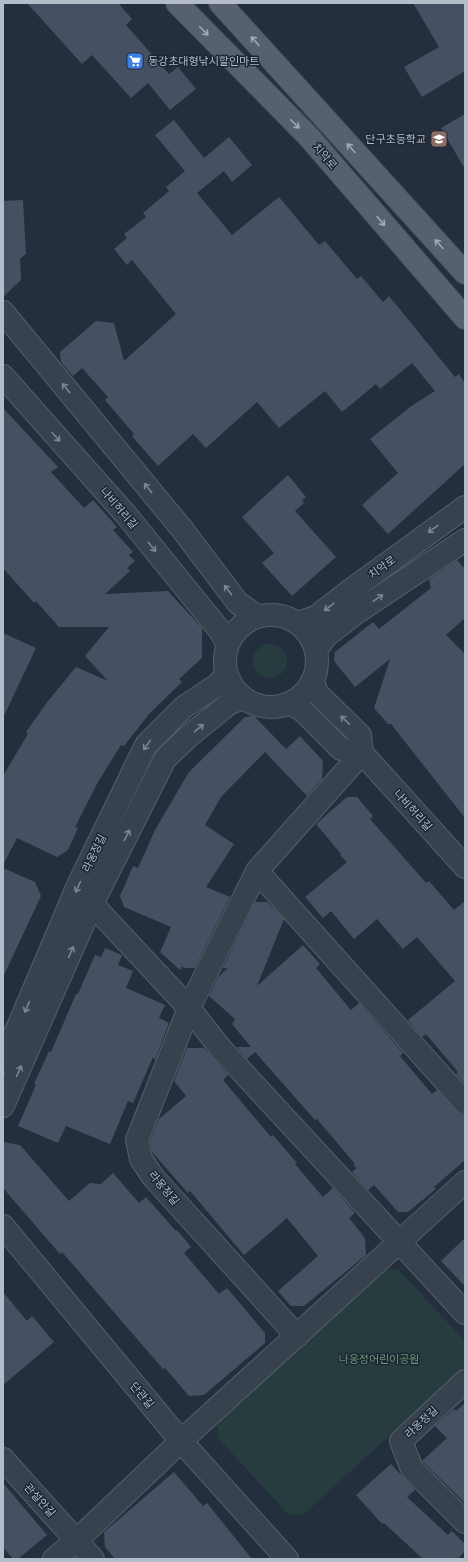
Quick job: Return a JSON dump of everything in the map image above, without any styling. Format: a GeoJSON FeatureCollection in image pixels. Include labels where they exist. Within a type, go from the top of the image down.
{"type":"FeatureCollection","features":[{"type":"Feature","properties":{"kind":"main road","name":"치악로"},"geometry":{"type":"LineString","coordinates":[[177,3],[309,137],[465,318]]}},
{"type":"Feature","properties":{"kind":"main road"},"geometry":{"type":"LineString","coordinates":[[220,3],[465,273]]}},
{"type":"Feature","properties":{"kind":"street"},"geometry":{"type":"LineString","coordinates":[[3,312],[182,529],[238,603],[257,616]]}},
{"type":"Feature","properties":{"kind":"street","name":"나비허리길"},"geometry":{"type":"LineString","coordinates":[[3,376],[128,517],[221,632],[227,644]]}},
{"type":"Feature","properties":{"kind":"street","name":"치악로"},"geometry":{"type":"LineString","coordinates":[[298,623],[316,617],[465,507]]}},
{"type":"Feature","properties":{"kind":"street","name":"치악로"},"geometry":{"type":"LineString","coordinates":[[316,650],[326,636],[356,613],[465,540]]}},
{"type":"Feature","properties":{"kind":"street"},"geometry":{"type":"LineString","coordinates":[[272,614],[286,617],[298,623],[309,635],[316,650],[317,666],[312,681],[303,694],[290,703],[274,707],[258,706],[243,698],[232,687],[226,672],[224,658],[227,644],[234,632],[257,616],[272,614]]}},
{"type":"Feature","properties":{"kind":"street","name":"라옹정길"},"geometry":{"type":"LineString","coordinates":[[3,1062],[80,883],[146,745],[184,707],[220,683],[226,672]]}},
{"type":"Feature","properties":{"kind":"street"},"geometry":{"type":"LineString","coordinates":[[290,703],[304,712],[341,748],[362,753],[360,735],[318,694],[312,681]]}},
{"type":"Feature","properties":{"kind":"street","name":"라옹정길"},"geometry":{"type":"LineString","coordinates":[[3,1106],[92,904],[166,759],[189,736],[230,703],[243,698]]}},
{"type":"Feature","properties":{"kind":"street","name":"나비허리길"},"geometry":{"type":"LineString","coordinates":[[362,753],[465,867]]}},
{"type":"Feature","properties":{"kind":"street","name":"라옹정길"},"geometry":{"type":"LineString","coordinates":[[297,1336],[153,1177],[141,1159],[136,1140],[189,1008],[257,871],[362,753]]}},
{"type":"Feature","properties":{"kind":"street"},"geometry":{"type":"LineString","coordinates":[[257,871],[465,1103]]}},
{"type":"Feature","properties":{"kind":"street"},"geometry":{"type":"LineString","coordinates":[[92,904],[189,1008],[222,1050],[465,1313]]}},
{"type":"Feature","properties":{"kind":"street"},"geometry":{"type":"LineString","coordinates":[[54,1559],[77,1540],[181,1441],[465,1182]]}},
{"type":"Feature","properties":{"kind":"street","name":"단관길"},"geometry":{"type":"LineString","coordinates":[[3,1226],[181,1441],[287,1559]]}},
{"type":"Feature","properties":{"kind":"street","name":"라옹정길"},"geometry":{"type":"LineString","coordinates":[[465,1381],[401,1441],[412,1469],[465,1522]]}},
{"type":"Feature","properties":{"kind":"street","name":"관설안길"},"geometry":{"type":"LineString","coordinates":[[3,1459],[93,1559]]}},
{"type":"Feature","properties":{"kind":"green space"},"geometry":{"type":"Polygon","coordinates":[[[267,644],[273,644],[282,649],[286,655],[286,667],[282,673],[273,678],[267,678],[258,673],[253,664],[253,658],[258,649],[267,644]]]}},
{"type":"Feature","properties":{"kind":"green space","name":"나옹정어린이공원"},"geometry":{"type":"Polygon","coordinates":[[[385,1269],[399,1270],[465,1341],[465,1366],[303,1515],[288,1514],[217,1437],[218,1422],[385,1269]]]}},
{"type":"Feature","properties":{"kind":"building"},"geometry":{"type":"Polygon","coordinates":[[[27,3],[118,3],[132,19],[126,25],[169,74],[178,67],[196,89],[170,110],[148,83],[131,98],[92,55],[82,64],[27,3]]]}},
{"type":"Feature","properties":{"kind":"building"},"geometry":{"type":"Polygon","coordinates":[[[413,3],[465,3],[465,71],[422,97],[404,67],[439,47],[413,3]]]}},
{"type":"Feature","properties":{"kind":"building"},"geometry":{"type":"Polygon","coordinates":[[[465,114],[465,169],[441,128],[465,114]]]}},
{"type":"Feature","properties":{"kind":"building"},"geometry":{"type":"Polygon","coordinates":[[[174,120],[204,158],[229,137],[252,165],[232,182],[224,171],[197,193],[232,235],[279,197],[319,245],[325,241],[357,279],[361,276],[383,302],[389,296],[455,377],[459,374],[465,383],[465,464],[388,534],[362,505],[398,473],[370,439],[410,407],[435,391],[412,363],[380,389],[376,384],[342,412],[325,391],[279,428],[257,402],[206,448],[193,434],[158,466],[132,436],[134,434],[105,400],[108,397],[82,368],[73,376],[61,362],[60,352],[96,321],[114,323],[124,361],[176,314],[132,260],[127,265],[114,249],[127,238],[124,234],[146,217],[143,213],[169,191],[166,187],[185,171],[155,135],[174,120]]]}},
{"type":"Feature","properties":{"kind":"building"},"geometry":{"type":"Polygon","coordinates":[[[23,200],[26,254],[20,259],[21,280],[3,297],[3,201],[23,200]]]}},
{"type":"Feature","properties":{"kind":"building"},"geometry":{"type":"Polygon","coordinates":[[[3,408],[58,467],[51,472],[84,508],[93,500],[117,527],[113,530],[133,552],[129,555],[135,561],[127,568],[130,571],[105,594],[168,591],[202,628],[202,658],[179,679],[182,682],[149,714],[124,746],[121,745],[98,782],[75,827],[78,828],[68,850],[57,857],[17,838],[3,865],[3,776],[28,734],[26,732],[48,701],[76,667],[108,681],[85,656],[109,627],[59,627],[36,601],[34,603],[3,568],[3,408]]]}},
{"type":"Feature","properties":{"kind":"building"},"geometry":{"type":"Polygon","coordinates":[[[288,475],[306,497],[302,500],[304,503],[295,511],[336,557],[292,596],[262,563],[274,553],[242,517],[288,475]]]}},
{"type":"Feature","properties":{"kind":"building"},"geometry":{"type":"Polygon","coordinates":[[[457,560],[465,569],[465,618],[446,635],[465,654],[465,818],[391,724],[388,724],[374,708],[390,659],[355,687],[334,661],[335,652],[373,622],[379,629],[431,588],[429,579],[457,560]]]}},
{"type":"Feature","properties":{"kind":"building"},"geometry":{"type":"Polygon","coordinates":[[[3,633],[36,648],[3,718],[3,633]]]}},
{"type":"Feature","properties":{"kind":"building"},"geometry":{"type":"Polygon","coordinates":[[[254,716],[286,749],[300,736],[323,761],[322,779],[307,796],[265,752],[221,797],[205,825],[234,844],[206,887],[230,897],[195,968],[184,968],[182,966],[180,970],[160,952],[171,927],[124,907],[120,896],[133,866],[138,868],[155,830],[189,772],[245,717],[254,716]]]}},
{"type":"Feature","properties":{"kind":"building"},"geometry":{"type":"Polygon","coordinates":[[[347,797],[357,797],[373,816],[370,819],[426,883],[429,881],[454,910],[465,901],[465,1084],[456,1074],[458,1072],[426,1034],[422,1037],[408,1020],[455,981],[417,937],[403,949],[377,919],[354,939],[331,911],[323,918],[305,897],[347,862],[316,824],[347,797]]]}},
{"type":"Feature","properties":{"kind":"building"},"geometry":{"type":"Polygon","coordinates":[[[3,868],[35,882],[41,896],[3,977],[3,868]]]}},
{"type":"Feature","properties":{"kind":"building"},"geometry":{"type":"Polygon","coordinates":[[[255,902],[267,902],[284,919],[257,986],[303,945],[320,964],[316,968],[351,1010],[359,1003],[403,1053],[400,1056],[432,1094],[437,1090],[456,1111],[461,1115],[465,1115],[465,1160],[434,1187],[436,1189],[408,1212],[398,1212],[374,1185],[368,1190],[352,1172],[357,1168],[353,1165],[355,1164],[317,1119],[315,1120],[255,1052],[247,1059],[237,1047],[251,1047],[232,1024],[235,1019],[209,996],[219,976],[228,968],[223,968],[255,902]]]}},
{"type":"Feature","properties":{"kind":"building"},"geometry":{"type":"Polygon","coordinates":[[[105,948],[122,955],[118,965],[133,971],[126,988],[165,1005],[159,1018],[169,1023],[155,1060],[153,1057],[133,1103],[128,1101],[110,1144],[66,1126],[58,1143],[18,1126],[36,1085],[34,1084],[49,1051],[51,1052],[95,955],[101,957],[105,948]]]}},
{"type":"Feature","properties":{"kind":"building"},"geometry":{"type":"Polygon","coordinates":[[[187,1048],[204,1048],[228,1075],[223,1080],[271,1137],[273,1135],[297,1163],[295,1164],[323,1197],[333,1188],[355,1213],[349,1218],[365,1238],[366,1255],[304,1306],[291,1306],[278,1291],[318,1256],[287,1218],[244,1255],[190,1191],[188,1193],[152,1152],[150,1141],[159,1119],[186,1096],[174,1081],[187,1048]]]}},
{"type":"Feature","properties":{"kind":"building"},"geometry":{"type":"Polygon","coordinates":[[[3,1142],[20,1145],[69,1201],[90,1183],[101,1184],[113,1173],[139,1203],[146,1197],[191,1247],[184,1253],[219,1294],[227,1288],[265,1333],[265,1343],[204,1395],[189,1396],[165,1368],[163,1369],[62,1252],[60,1254],[3,1188],[3,1142]]]}},
{"type":"Feature","properties":{"kind":"building"},"geometry":{"type":"Polygon","coordinates":[[[465,1238],[465,1286],[441,1261],[465,1238]]]}},
{"type":"Feature","properties":{"kind":"building"},"geometry":{"type":"Polygon","coordinates":[[[3,1292],[27,1321],[32,1316],[54,1342],[3,1385],[3,1292]]]}},
{"type":"Feature","properties":{"kind":"building"},"geometry":{"type":"Polygon","coordinates":[[[465,1403],[465,1503],[422,1461],[447,1438],[435,1426],[454,1409],[456,1411],[465,1403]]]}},
{"type":"Feature","properties":{"kind":"building"},"geometry":{"type":"Polygon","coordinates":[[[391,1464],[415,1490],[407,1497],[448,1535],[452,1531],[465,1544],[465,1551],[458,1559],[423,1559],[384,1523],[382,1524],[356,1495],[391,1464]]]}},
{"type":"Feature","properties":{"kind":"building"},"geometry":{"type":"Polygon","coordinates":[[[174,1472],[203,1506],[207,1503],[252,1559],[115,1559],[105,1547],[104,1532],[174,1472]]]}},
{"type":"Feature","properties":{"kind":"building"},"geometry":{"type":"Polygon","coordinates":[[[3,1483],[47,1535],[18,1559],[13,1559],[3,1547],[3,1483]]]}},
{"type":"Feature","properties":{"kind":"place","name":"동강초대형낚시할인마트"},"geometry":{"type":"Point","coordinates":[135,61]}},
{"type":"Feature","properties":{"kind":"place","name":"단구초등학교"},"geometry":{"type":"Point","coordinates":[439,139]}}]}
